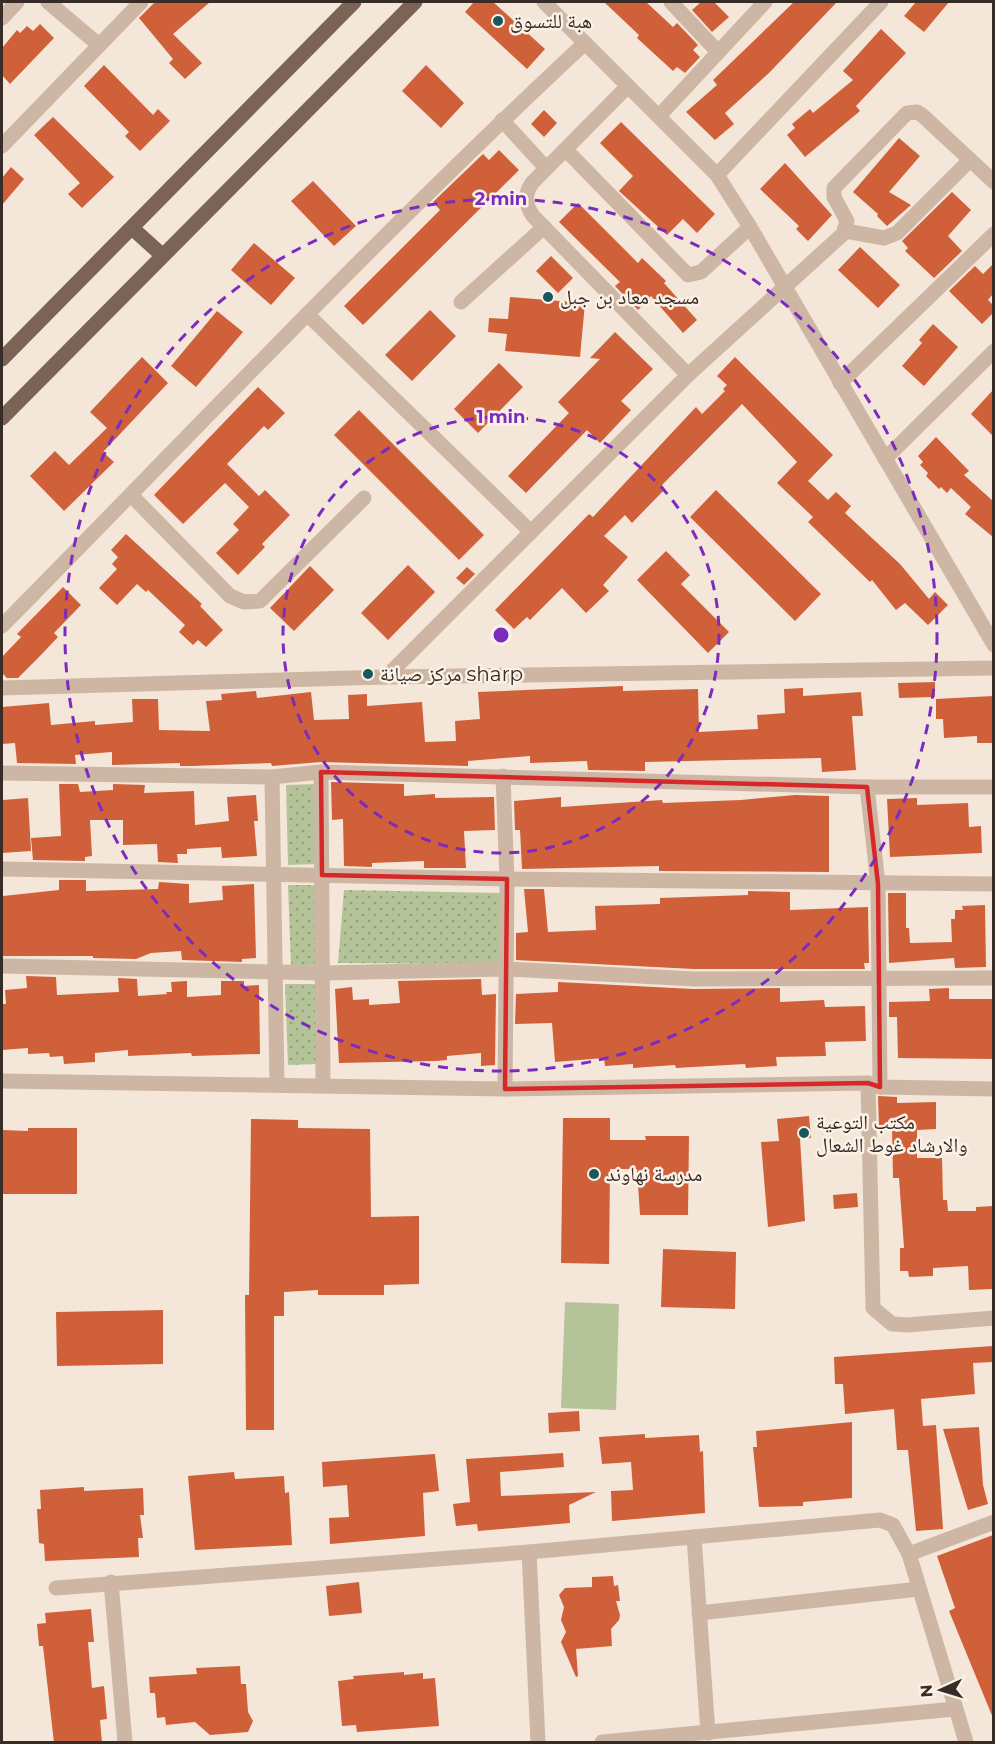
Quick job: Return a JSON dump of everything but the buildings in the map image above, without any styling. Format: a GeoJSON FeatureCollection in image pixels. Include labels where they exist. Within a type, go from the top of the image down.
{"type":"FeatureCollection","features":[{"type":"Feature","properties":{"kind":"main road"},"geometry":{"type":"LineString","coordinates":[[2,359],[354,2]]}},
{"type":"Feature","properties":{"kind":"main road"},"geometry":{"type":"LineString","coordinates":[[2,418],[415,2]]}},
{"type":"Feature","properties":{"kind":"main road"},"geometry":{"type":"LineString","coordinates":[[132,228],[162,255]]}},
{"type":"Feature","properties":{"kind":"street"},"geometry":{"type":"LineString","coordinates":[[2,18],[17,2]]}},
{"type":"Feature","properties":{"kind":"street"},"geometry":{"type":"LineString","coordinates":[[48,2],[99,45]]}},
{"type":"Feature","properties":{"kind":"street"},"geometry":{"type":"LineString","coordinates":[[2,146],[141,2]]}},
{"type":"Feature","properties":{"kind":"street"},"geometry":{"type":"LineString","coordinates":[[544,2],[717,175],[750,227],[993,645]]}},
{"type":"Feature","properties":{"kind":"street"},"geometry":{"type":"LineString","coordinates":[[671,2],[718,52]]}},
{"type":"Feature","properties":{"kind":"street"},"geometry":{"type":"LineString","coordinates":[[659,116],[765,2]]}},
{"type":"Feature","properties":{"kind":"street"},"geometry":{"type":"LineString","coordinates":[[717,175],[881,2]]}},
{"type":"Feature","properties":{"kind":"street"},"geometry":{"type":"LineString","coordinates":[[2,626],[307,314],[502,120],[585,43]]}},
{"type":"Feature","properties":{"kind":"street"},"geometry":{"type":"LineString","coordinates":[[628,86],[546,168],[527,191],[526,200],[528,208],[544,227],[688,375]]}},
{"type":"Feature","properties":{"kind":"street"},"geometry":{"type":"LineString","coordinates":[[386,677],[688,375],[846,231],[848,221],[834,197],[834,188],[907,113],[918,112],[993,182]]}},
{"type":"Feature","properties":{"kind":"street"},"geometry":{"type":"LineString","coordinates":[[502,120],[546,168]]}},
{"type":"Feature","properties":{"kind":"street"},"geometry":{"type":"LineString","coordinates":[[566,150],[688,275],[701,272],[750,227]]}},
{"type":"Feature","properties":{"kind":"street"},"geometry":{"type":"LineString","coordinates":[[846,231],[884,238],[897,233],[970,160]]}},
{"type":"Feature","properties":{"kind":"street"},"geometry":{"type":"LineString","coordinates":[[461,302],[544,227]]}},
{"type":"Feature","properties":{"kind":"street"},"geometry":{"type":"LineString","coordinates":[[840,383],[993,234]]}},
{"type":"Feature","properties":{"kind":"street"},"geometry":{"type":"LineString","coordinates":[[307,314],[531,532]]}},
{"type":"Feature","properties":{"kind":"street"},"geometry":{"type":"LineString","coordinates":[[885,459],[993,351]]}},
{"type":"Feature","properties":{"kind":"street"},"geometry":{"type":"LineString","coordinates":[[130,495],[230,596],[244,602],[260,601],[364,498]]}},
{"type":"Feature","properties":{"kind":"street"},"geometry":{"type":"LineString","coordinates":[[2,688],[386,677],[993,668]]}},
{"type":"Feature","properties":{"kind":"street"},"geometry":{"type":"LineString","coordinates":[[321,772],[323,1086]]}},
{"type":"Feature","properties":{"kind":"street"},"geometry":{"type":"LineString","coordinates":[[2,773],[272,777],[321,772],[867,786],[993,787]]}},
{"type":"Feature","properties":{"kind":"street"},"geometry":{"type":"LineString","coordinates":[[503,776],[507,879],[505,1089]]}},
{"type":"Feature","properties":{"kind":"street"},"geometry":{"type":"LineString","coordinates":[[272,777],[277,1085]]}},
{"type":"Feature","properties":{"kind":"street"},"geometry":{"type":"LineString","coordinates":[[867,786],[878,884],[873,1308],[892,1324],[908,1325],[993,1318]]}},
{"type":"Feature","properties":{"kind":"street"},"geometry":{"type":"LineString","coordinates":[[2,869],[507,879],[993,884]]}},
{"type":"Feature","properties":{"kind":"street"},"geometry":{"type":"LineString","coordinates":[[2,966],[322,973],[506,969],[694,979],[877,976],[993,978]]}},
{"type":"Feature","properties":{"kind":"street"},"geometry":{"type":"LineString","coordinates":[[2,1081],[505,1089],[874,1085],[993,1089]]}},
{"type":"Feature","properties":{"kind":"street"},"geometry":{"type":"LineString","coordinates":[[56,1588],[111,1582],[530,1552],[880,1520],[894,1525],[909,1554],[966,1743]]}},
{"type":"Feature","properties":{"kind":"street"},"geometry":{"type":"LineString","coordinates":[[909,1554],[993,1522]]}},
{"type":"Feature","properties":{"kind":"street"},"geometry":{"type":"LineString","coordinates":[[694,1537],[708,1732]]}},
{"type":"Feature","properties":{"kind":"street"},"geometry":{"type":"LineString","coordinates":[[530,1552],[538,1743]]}},
{"type":"Feature","properties":{"kind":"street"},"geometry":{"type":"LineString","coordinates":[[111,1582],[125,1743]]}},
{"type":"Feature","properties":{"kind":"street"},"geometry":{"type":"LineString","coordinates":[[699,1613],[919,1589]]}},
{"type":"Feature","properties":{"kind":"street"},"geometry":{"type":"LineString","coordinates":[[602,1743],[955,1709]]}},
{"type":"Feature","properties":{"kind":"highlighted area"},"geometry":{"type":"Polygon","coordinates":[[[321,772],[867,787],[878,884],[880,1087],[868,1083],[505,1089],[507,879],[322,875],[321,772]]]}},
{"type":"Feature","properties":{"kind":"green space"},"geometry":{"type":"Polygon","coordinates":[[[318,784],[320,864],[288,865],[286,785],[318,784]]]}},
{"type":"Feature","properties":{"kind":"green space"},"geometry":{"type":"Polygon","coordinates":[[[288,885],[320,885],[322,965],[291,966],[288,885]]]}},
{"type":"Feature","properties":{"kind":"green space"},"geometry":{"type":"Polygon","coordinates":[[[344,890],[501,893],[502,964],[338,963],[344,890]]]}},
{"type":"Feature","properties":{"kind":"green space"},"geometry":{"type":"Polygon","coordinates":[[[285,984],[317,984],[319,1064],[288,1065],[285,984]]]}},
{"type":"Feature","properties":{"kind":"green space"},"geometry":{"type":"Polygon","coordinates":[[[565,1302],[619,1304],[616,1410],[561,1408],[565,1302]]]}},
{"type":"Feature","properties":{"kind":"place","name":"هبة للتسوق"},"geometry":{"type":"Point","coordinates":[498,21]}},
{"type":"Feature","properties":{"kind":"place","name":"مسجد معاد بن جبل"},"geometry":{"type":"Point","coordinates":[548,297]}},
{"type":"Feature","properties":{"kind":"place","name":"مركز صيانة sharp"},"geometry":{"type":"Point","coordinates":[368,674]}},
{"type":"Feature","properties":{"kind":"place","name":"مكتب التوعية والارشاد غوط الشعال"},"geometry":{"type":"Point","coordinates":[804,1133]}},
{"type":"Feature","properties":{"kind":"place","name":"مدرسة نهاوند"},"geometry":{"type":"Point","coordinates":[594,1174]}}]}
